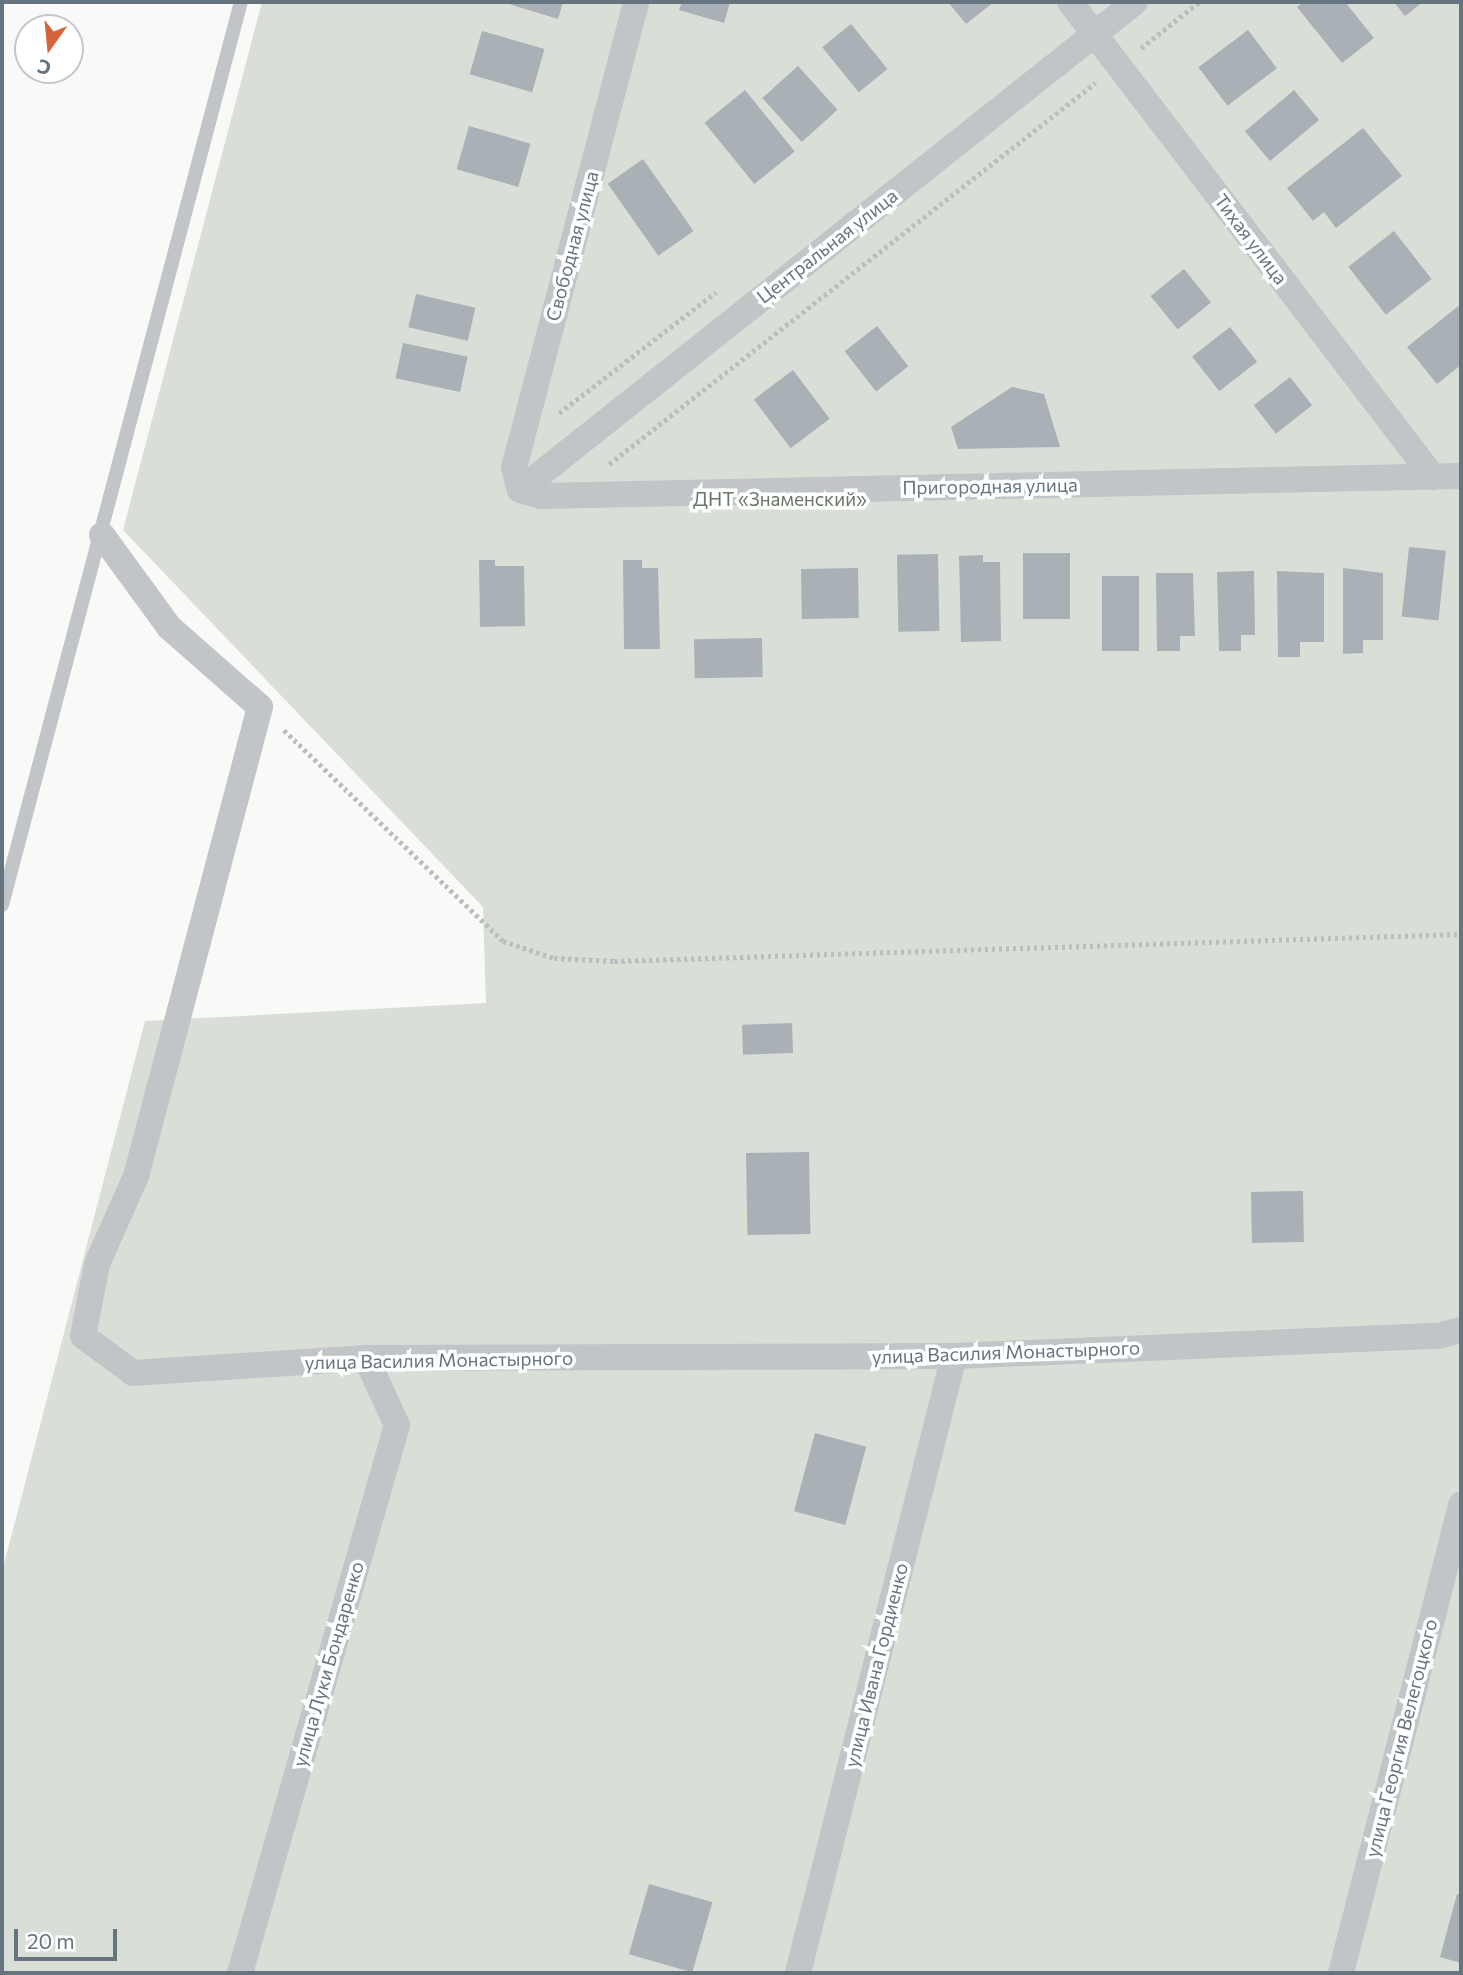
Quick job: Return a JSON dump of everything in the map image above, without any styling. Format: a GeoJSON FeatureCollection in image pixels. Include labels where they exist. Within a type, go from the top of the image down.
{"type":"FeatureCollection","features":[{"type":"Feature","properties":{"kind":"street","name":"Свободная улица"},"geometry":{"type":"LineString","coordinates":[[520,490],[514,468],[636,2]]}},
{"type":"Feature","properties":{"kind":"street","name":"Тихая улица"},"geometry":{"type":"LineString","coordinates":[[1070,2],[1433,477]]}},
{"type":"Feature","properties":{"kind":"street","name":"Центральная улица"},"geometry":{"type":"LineString","coordinates":[[520,490],[1135,2]]}},
{"type":"Feature","properties":{"kind":"street","name":"Пригородная улица"},"geometry":{"type":"LineString","coordinates":[[520,490],[541,496],[1461,476]]}},
{"type":"Feature","properties":{"kind":"street"},"geometry":{"type":"LineString","coordinates":[[102,535],[169,627],[260,708]]}},
{"type":"Feature","properties":{"kind":"street","name":"улица Василия Монастырного"},"geometry":{"type":"LineString","coordinates":[[260,708],[137,1174],[97,1264],[83,1336],[133,1373],[366,1358],[954,1356],[1438,1336],[1461,1330]]}},
{"type":"Feature","properties":{"kind":"street","name":"улица Ивана Гордиенко"},"geometry":{"type":"LineString","coordinates":[[798,1973],[954,1356]]}},
{"type":"Feature","properties":{"kind":"street","name":"улица Луки Бондаренко"},"geometry":{"type":"LineString","coordinates":[[240,1973],[397,1426],[366,1358]]}},
{"type":"Feature","properties":{"kind":"street","name":"улица Георгия Велегоцкого"},"geometry":{"type":"LineString","coordinates":[[1342,1973],[1461,1504]]}},
{"type":"Feature","properties":{"kind":"lane"},"geometry":{"type":"LineString","coordinates":[[2,905],[242,2]]}},
{"type":"Feature","properties":{"kind":"path"},"geometry":{"type":"LineString","coordinates":[[570,495],[1199,2]]}},
{"type":"Feature","properties":{"kind":"path"},"geometry":{"type":"LineString","coordinates":[[260,708],[503,941],[554,958],[627,960],[1461,934]]}},
{"type":"Feature","properties":{"kind":"green space","name":"ДНТ «Знаменский»"},"geometry":{"type":"Polygon","coordinates":[[[262,2],[1461,2],[1461,1973],[2,1973],[2,1572],[145,1021],[486,1003],[483,907],[123,530],[262,2]]]}},
{"type":"Feature","properties":{"kind":"building"},"geometry":{"type":"Polygon","coordinates":[[[502,2],[563,2],[558,19],[502,2]]]}},
{"type":"Feature","properties":{"kind":"building"},"geometry":{"type":"Polygon","coordinates":[[[682,2],[730,2],[724,23],[679,10],[682,2]]]}},
{"type":"Feature","properties":{"kind":"building"},"geometry":{"type":"Polygon","coordinates":[[[948,2],[994,2],[966,24],[948,2]]]}},
{"type":"Feature","properties":{"kind":"building"},"geometry":{"type":"Polygon","coordinates":[[[1303,2],[1345,2],[1374,38],[1342,63],[1297,7],[1303,2]]]}},
{"type":"Feature","properties":{"kind":"building"},"geometry":{"type":"Polygon","coordinates":[[[1394,2],[1423,2],[1405,16],[1394,2]]]}},
{"type":"Feature","properties":{"kind":"building"},"geometry":{"type":"Polygon","coordinates":[[[851,24],[888,69],[859,92],[822,47],[851,24]]]}},
{"type":"Feature","properties":{"kind":"building"},"geometry":{"type":"Polygon","coordinates":[[[1248,30],[1277,68],[1227,106],[1198,67],[1248,30]]]}},
{"type":"Feature","properties":{"kind":"building"},"geometry":{"type":"Polygon","coordinates":[[[482,31],[544,49],[532,92],[470,74],[482,31]]]}},
{"type":"Feature","properties":{"kind":"building"},"geometry":{"type":"Polygon","coordinates":[[[798,66],[837,110],[802,142],[762,98],[798,66]]]}},
{"type":"Feature","properties":{"kind":"building"},"geometry":{"type":"Polygon","coordinates":[[[745,90],[795,151],[754,184],[705,123],[745,90]]]}},
{"type":"Feature","properties":{"kind":"building"},"geometry":{"type":"Polygon","coordinates":[[[1294,90],[1319,120],[1270,161],[1245,131],[1294,90]]]}},
{"type":"Feature","properties":{"kind":"building"},"geometry":{"type":"Polygon","coordinates":[[[469,126],[531,144],[518,187],[457,169],[469,126]]]}},
{"type":"Feature","properties":{"kind":"building"},"geometry":{"type":"Polygon","coordinates":[[[1363,128],[1402,176],[1336,228],[1324,212],[1313,221],[1287,188],[1363,128]]]}},
{"type":"Feature","properties":{"kind":"building"},"geometry":{"type":"Polygon","coordinates":[[[643,159],[693,231],[658,256],[608,184],[643,159]]]}},
{"type":"Feature","properties":{"kind":"building"},"geometry":{"type":"Polygon","coordinates":[[[1394,231],[1432,279],[1386,315],[1348,267],[1394,231]]]}},
{"type":"Feature","properties":{"kind":"building"},"geometry":{"type":"Polygon","coordinates":[[[1184,269],[1211,302],[1178,329],[1151,296],[1184,269]]]}},
{"type":"Feature","properties":{"kind":"building"},"geometry":{"type":"Polygon","coordinates":[[[416,294],[475,308],[468,341],[408,327],[416,294]]]}},
{"type":"Feature","properties":{"kind":"building"},"geometry":{"type":"Polygon","coordinates":[[[1461,304],[1461,365],[1437,384],[1407,347],[1461,304]]]}},
{"type":"Feature","properties":{"kind":"building"},"geometry":{"type":"Polygon","coordinates":[[[877,326],[908,366],[876,391],[845,351],[877,326]]]}},
{"type":"Feature","properties":{"kind":"building"},"geometry":{"type":"Polygon","coordinates":[[[1230,327],[1257,362],[1219,391],[1192,357],[1230,327]]]}},
{"type":"Feature","properties":{"kind":"building"},"geometry":{"type":"Polygon","coordinates":[[[403,343],[468,357],[460,392],[396,378],[403,343]]]}},
{"type":"Feature","properties":{"kind":"building"},"geometry":{"type":"Polygon","coordinates":[[[793,370],[830,419],[791,448],[754,399],[793,370]]]}},
{"type":"Feature","properties":{"kind":"building"},"geometry":{"type":"Polygon","coordinates":[[[1290,377],[1312,405],[1276,434],[1254,405],[1290,377]]]}},
{"type":"Feature","properties":{"kind":"building"},"geometry":{"type":"Polygon","coordinates":[[[1012,387],[1044,394],[1060,447],[958,449],[951,427],[1012,387]]]}},
{"type":"Feature","properties":{"kind":"building"},"geometry":{"type":"Polygon","coordinates":[[[1409,547],[1446,551],[1438,620],[1402,617],[1409,547]]]}},
{"type":"Feature","properties":{"kind":"building"},"geometry":{"type":"Polygon","coordinates":[[[1023,553],[1070,553],[1070,619],[1023,619],[1023,553]]]}},
{"type":"Feature","properties":{"kind":"building"},"geometry":{"type":"Polygon","coordinates":[[[938,554],[939,631],[898,632],[897,555],[938,554]]]}},
{"type":"Feature","properties":{"kind":"building"},"geometry":{"type":"Polygon","coordinates":[[[983,555],[983,562],[1000,562],[1001,641],[961,642],[959,556],[983,555]]]}},
{"type":"Feature","properties":{"kind":"building"},"geometry":{"type":"Polygon","coordinates":[[[479,560],[495,560],[495,566],[524,566],[525,626],[480,627],[479,560]]]}},
{"type":"Feature","properties":{"kind":"building"},"geometry":{"type":"Polygon","coordinates":[[[623,560],[642,560],[642,568],[658,568],[660,649],[624,649],[623,560]]]}},
{"type":"Feature","properties":{"kind":"building"},"geometry":{"type":"Polygon","coordinates":[[[858,568],[859,618],[802,619],[801,569],[858,568]]]}},
{"type":"Feature","properties":{"kind":"building"},"geometry":{"type":"Polygon","coordinates":[[[1343,568],[1383,573],[1383,640],[1363,640],[1363,653],[1343,654],[1343,568]]]}},
{"type":"Feature","properties":{"kind":"building"},"geometry":{"type":"Polygon","coordinates":[[[1254,571],[1255,635],[1241,635],[1241,651],[1219,651],[1217,572],[1254,571]]]}},
{"type":"Feature","properties":{"kind":"building"},"geometry":{"type":"Polygon","coordinates":[[[1277,571],[1324,573],[1324,642],[1300,642],[1300,657],[1278,657],[1277,571]]]}},
{"type":"Feature","properties":{"kind":"building"},"geometry":{"type":"Polygon","coordinates":[[[1156,573],[1193,573],[1195,636],[1180,636],[1180,651],[1157,651],[1156,573]]]}},
{"type":"Feature","properties":{"kind":"building"},"geometry":{"type":"Polygon","coordinates":[[[1102,576],[1139,576],[1139,651],[1102,651],[1102,576]]]}},
{"type":"Feature","properties":{"kind":"building"},"geometry":{"type":"Polygon","coordinates":[[[762,638],[763,677],[695,678],[694,639],[762,638]]]}},
{"type":"Feature","properties":{"kind":"building"},"geometry":{"type":"Polygon","coordinates":[[[792,1023],[793,1053],[743,1055],[742,1025],[792,1023]]]}},
{"type":"Feature","properties":{"kind":"building"},"geometry":{"type":"Polygon","coordinates":[[[809,1152],[810,1234],[747,1235],[746,1153],[809,1152]]]}},
{"type":"Feature","properties":{"kind":"building"},"geometry":{"type":"Polygon","coordinates":[[[1303,1191],[1304,1242],[1252,1243],[1251,1192],[1303,1191]]]}},
{"type":"Feature","properties":{"kind":"building"},"geometry":{"type":"Polygon","coordinates":[[[815,1433],[866,1447],[845,1525],[794,1511],[815,1433]]]}},
{"type":"Feature","properties":{"kind":"building"},"geometry":{"type":"Polygon","coordinates":[[[649,1884],[712,1902],[692,1972],[629,1954],[649,1884]]]}},
{"type":"Feature","properties":{"kind":"building"},"geometry":{"type":"Polygon","coordinates":[[[1457,1894],[1461,1895],[1461,1963],[1440,1957],[1457,1894]]]}}]}
